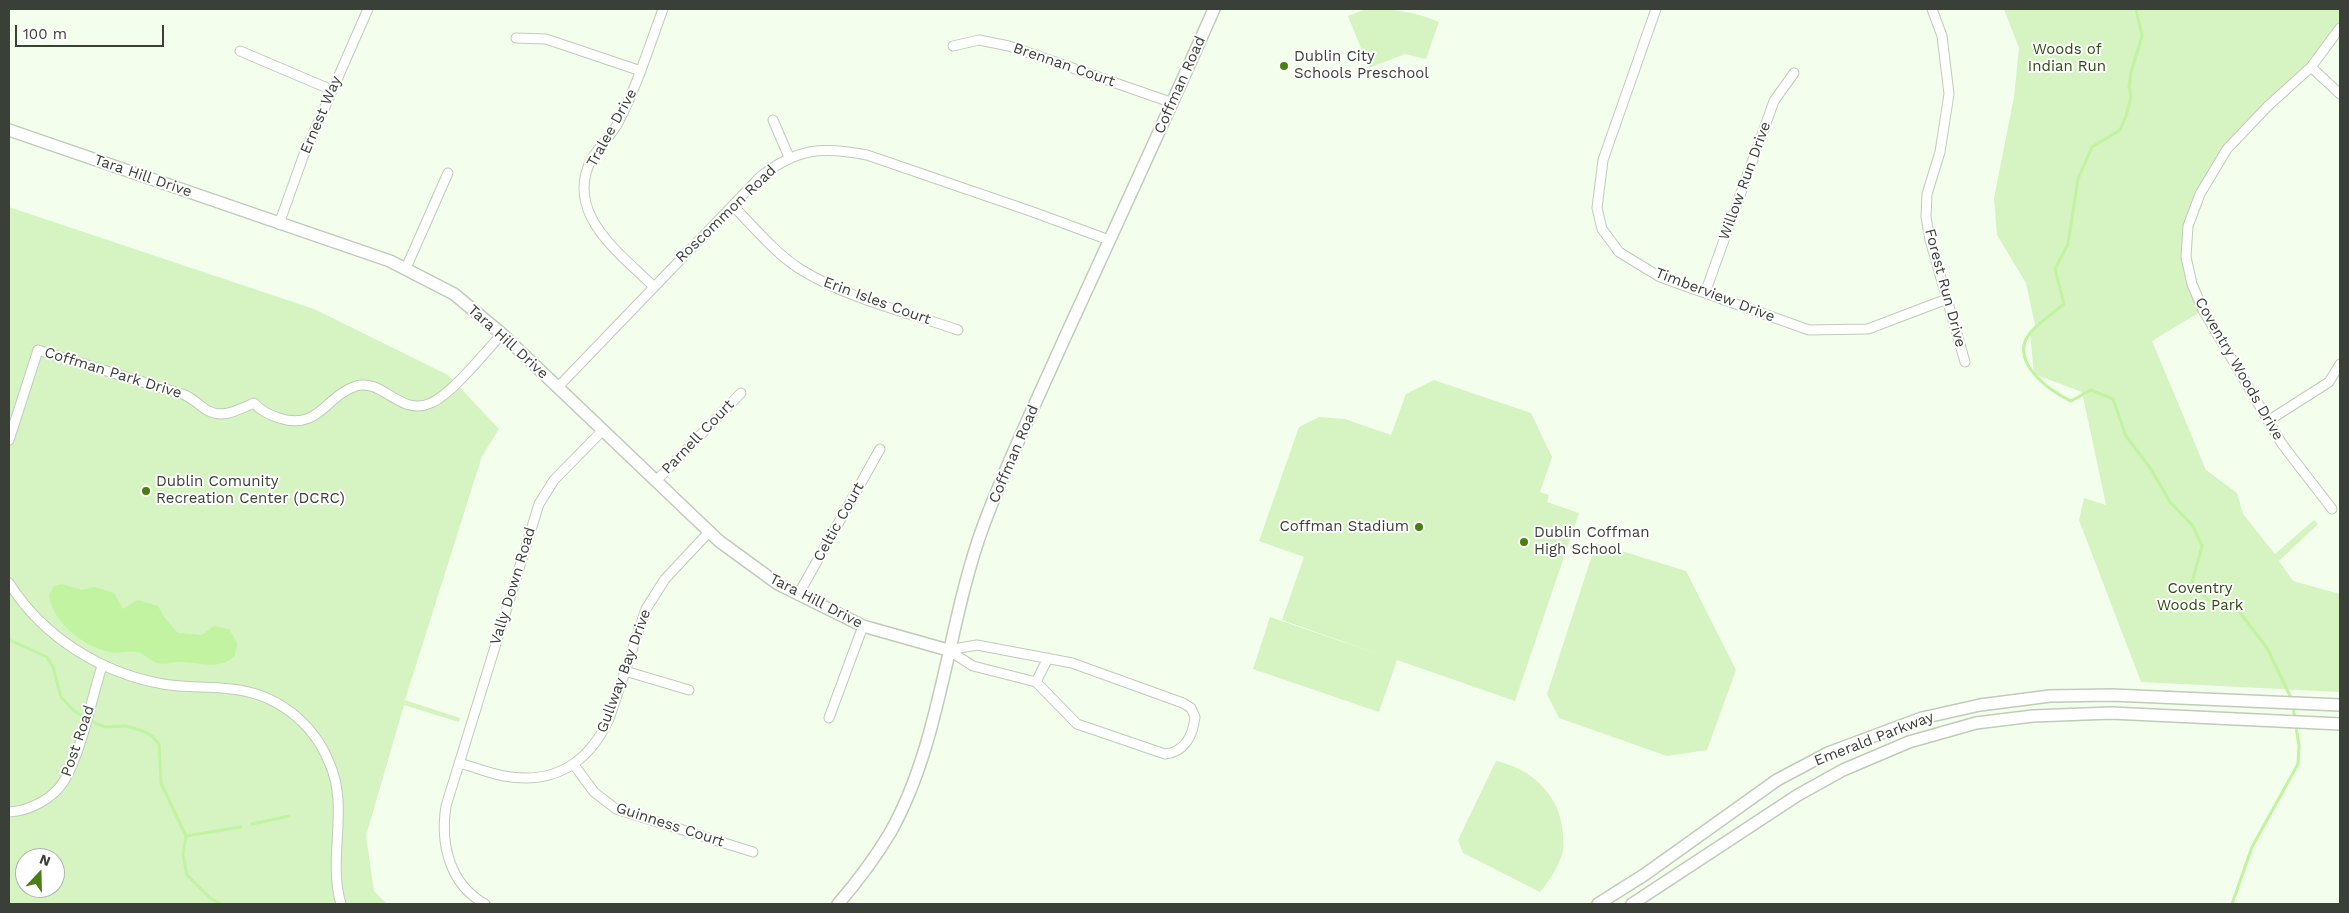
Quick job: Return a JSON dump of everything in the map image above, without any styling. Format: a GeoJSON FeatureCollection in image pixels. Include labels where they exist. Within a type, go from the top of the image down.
{"type":"FeatureCollection","features":[{"type":"Feature","properties":{"kind":"main road","name":"Coffman Road"},"geometry":{"type":"LineString","coordinates":[[838,904],[858,880],[889,834],[906,798],[927,742],[959,605],[984,524],[1005,471],[1108,240],[1173,103],[1214,9]]}},
{"type":"Feature","properties":{"kind":"main road","name":"Tara Hill Drive"},"geometry":{"type":"LineString","coordinates":[[9,130],[406,268],[454,294],[502,334],[718,540],[778,584],[863,626],[948,650]]}},
{"type":"Feature","properties":{"kind":"main road","name":"Emerald Parkway"},"geometry":{"type":"LineString","coordinates":[[1598,904],[1644,875],[1777,780],[1828,753],[1922,718],[1980,705],[2050,696],[2112,695],[2335,705]]}},
{"type":"Feature","properties":{"kind":"main road","name":"Emerald Parkway"},"geometry":{"type":"LineString","coordinates":[[1632,904],[1798,795],[1843,770],[1909,742],[1957,728],[1992,720],[2034,716],[2110,713],[2340,724]]}},
{"type":"Feature","properties":{"kind":"street","name":"Ernest Way"},"geometry":{"type":"LineString","coordinates":[[279,224],[300,165],[368,9]]}},
{"type":"Feature","properties":{"kind":"street","name":"Tralee Drive"},"geometry":{"type":"LineString","coordinates":[[653,286],[603,237],[590,218],[584,195],[588,167],[617,126],[641,72],[663,9]]}},
{"type":"Feature","properties":{"kind":"street","name":"Timberview Drive"},"geometry":{"type":"LineString","coordinates":[[1656,9],[1603,160],[1597,208],[1602,229],[1619,252],[1660,277],[1809,330],[1868,329],[1946,299]]}},
{"type":"Feature","properties":{"kind":"street","name":"Forest Run Drive"},"geometry":{"type":"LineString","coordinates":[[1932,9],[1942,36],[1949,94],[1940,152],[1926,194],[1926,217],[1946,299],[1965,362]]}},
{"type":"Feature","properties":{"kind":"street","name":"Coventry Woods Drive"},"geometry":{"type":"LineString","coordinates":[[2332,509],[2282,444],[2203,310],[2192,284],[2186,257],[2188,226],[2200,194],[2227,149],[2268,106],[2311,68],[2340,28]]}},
{"type":"Feature","properties":{"kind":"street"},"geometry":{"type":"LineString","coordinates":[[516,38],[546,39],[641,72]]}},
{"type":"Feature","properties":{"kind":"street","name":"Brennan Court"},"geometry":{"type":"LineString","coordinates":[[953,46],[979,40],[1009,46],[1173,103]]}},
{"type":"Feature","properties":{"kind":"street"},"geometry":{"type":"LineString","coordinates":[[240,50],[332,90]]}},
{"type":"Feature","properties":{"kind":"street"},"geometry":{"type":"LineString","coordinates":[[2311,68],[2340,94]]}},
{"type":"Feature","properties":{"kind":"street","name":"Willow Run Drive"},"geometry":{"type":"LineString","coordinates":[[1705,293],[1774,101],[1794,73]]}},
{"type":"Feature","properties":{"kind":"street"},"geometry":{"type":"LineString","coordinates":[[773,120],[789,157]]}},
{"type":"Feature","properties":{"kind":"street","name":"Roscommon Road"},"geometry":{"type":"LineString","coordinates":[[558,387],[653,286],[760,177],[789,157],[819,150],[843,150],[867,155],[1108,240]]}},
{"type":"Feature","properties":{"kind":"street"},"geometry":{"type":"LineString","coordinates":[[406,268],[448,172]]}},
{"type":"Feature","properties":{"kind":"street","name":"Erin Isles Court"},"geometry":{"type":"LineString","coordinates":[[733,206],[775,248],[799,268],[828,285],[958,330]]}},
{"type":"Feature","properties":{"kind":"street","name":"Coffman Park Drive"},"geometry":{"type":"LineString","coordinates":[[9,440],[38,350],[185,395],[211,412],[225,415],[254,403],[260,410],[288,421],[311,418],[321,413],[340,395],[356,386],[366,385],[403,403],[418,406],[437,400],[456,383],[502,334]]}},
{"type":"Feature","properties":{"kind":"street"},"geometry":{"type":"LineString","coordinates":[[2268,421],[2329,382],[2340,364]]}},
{"type":"Feature","properties":{"kind":"street","name":"Parnell Court"},"geometry":{"type":"LineString","coordinates":[[656,481],[740,393]]}},
{"type":"Feature","properties":{"kind":"street","name":"Vally Down Road"},"geometry":{"type":"LineString","coordinates":[[485,904],[465,888],[455,875],[447,856],[443,839],[446,806],[539,504],[554,480],[603,430]]}},
{"type":"Feature","properties":{"kind":"street","name":"Celtic Court"},"geometry":{"type":"LineString","coordinates":[[798,595],[880,449]]}},
{"type":"Feature","properties":{"kind":"street","name":"Gullway Bay Drive"},"geometry":{"type":"LineString","coordinates":[[459,762],[502,776],[521,778],[556,773],[574,765],[590,751],[602,735],[609,719],[638,626],[654,594],[665,579],[710,531]]}},
{"type":"Feature","properties":{"kind":"street"},"geometry":{"type":"LineString","coordinates":[[9,583],[28,608],[61,640],[102,666],[134,678],[164,685],[232,689],[254,693],[276,702],[293,713],[320,743],[334,774],[339,803],[336,881],[341,904]]}},
{"type":"Feature","properties":{"kind":"street"},"geometry":{"type":"LineString","coordinates":[[828,718],[863,626]]}},
{"type":"Feature","properties":{"kind":"street"},"geometry":{"type":"LineString","coordinates":[[977,645],[1048,658],[1090,669],[1187,705],[1195,716],[1186,744],[1176,752],[1166,754],[1084,727],[1066,716],[1036,682],[973,666],[948,650],[977,645]]}},
{"type":"Feature","properties":{"kind":"street"},"geometry":{"type":"LineString","coordinates":[[1036,682],[1048,658]]}},
{"type":"Feature","properties":{"kind":"street","name":"Post Road"},"geometry":{"type":"LineString","coordinates":[[9,812],[31,808],[52,794],[63,782],[70,768],[102,666]]}},
{"type":"Feature","properties":{"kind":"street"},"geometry":{"type":"LineString","coordinates":[[624,671],[689,690]]}},
{"type":"Feature","properties":{"kind":"street","name":"Guinness Court"},"geometry":{"type":"LineString","coordinates":[[574,765],[594,792],[616,809],[753,852]]}},
{"type":"Feature","properties":{"kind":"green space"},"geometry":{"type":"Polygon","coordinates":[[[1366,9],[1403,11],[1439,22],[1426,59],[1405,54],[1369,68],[1348,16],[1366,9]]]}},
{"type":"Feature","properties":{"kind":"green space","name":"Coventry Woods Park"},"geometry":{"type":"Polygon","coordinates":[[[2004,9],[2340,9],[2340,28],[2311,67],[2227,149],[2188,226],[2186,257],[2203,310],[2152,341],[2206,470],[2237,493],[2243,514],[2275,554],[2314,520],[2318,524],[2279,561],[2293,581],[2340,594],[2340,692],[2141,682],[2079,520],[2084,498],[2106,505],[2082,392],[2034,374],[2030,333],[2035,325],[2026,283],[1997,235],[1994,198],[2014,97],[2019,48],[2004,9]]]}},
{"type":"Feature","properties":{"kind":"green space"},"geometry":{"type":"Polygon","coordinates":[[[9,207],[314,309],[448,375],[499,429],[482,456],[405,700],[460,718],[459,722],[404,705],[366,836],[374,891],[387,904],[9,904],[9,207]]]}},
{"type":"Feature","properties":{"kind":"green space","name":"Coffman Stadium"},"geometry":{"type":"Polygon","coordinates":[[[1434,380],[1531,413],[1552,457],[1540,492],[1549,495],[1547,502],[1579,513],[1515,701],[1397,660],[1379,712],[1253,669],[1270,617],[1384,656],[1282,620],[1304,557],[1259,541],[1299,427],[1319,417],[1345,419],[1391,435],[1406,394],[1434,380]]]}},
{"type":"Feature","properties":{"kind":"green space"},"geometry":{"type":"Polygon","coordinates":[[[1596,543],[1686,571],[1736,670],[1707,750],[1667,756],[1559,718],[1547,694],[1596,543]]]}},
{"type":"Feature","properties":{"kind":"green space"},"geometry":{"type":"Polygon","coordinates":[[[1496,761],[1509,765],[1533,778],[1551,797],[1557,809],[1563,836],[1563,851],[1554,873],[1540,892],[1463,853],[1458,840],[1496,761]]]}},
{"type":"Feature","properties":{"kind":"shaded area"},"geometry":{"type":"Polygon","coordinates":[[[62,584],[82,590],[95,587],[114,593],[123,609],[138,600],[158,606],[164,617],[178,633],[202,635],[214,626],[229,629],[237,643],[235,656],[229,661],[209,665],[180,662],[163,664],[154,662],[137,652],[110,652],[100,649],[80,639],[56,615],[49,595],[54,586],[62,584]]]}},
{"type":"Feature","properties":{"kind":"waterway"},"geometry":{"type":"LineString","coordinates":[[2136,9],[2142,36],[2131,72],[2129,86],[2131,97],[2126,116],[2120,130],[2092,147],[2078,179],[2068,244],[2055,269],[2064,304],[2031,332],[2025,342],[2024,353],[2033,373],[2052,390],[2071,401],[2091,390],[2113,399],[2126,436],[2151,469],[2170,502],[2193,526],[2202,546],[2192,582],[2208,600],[2238,610],[2267,648],[2292,700]]}},
{"type":"Feature","properties":{"kind":"waterway"},"geometry":{"type":"LineString","coordinates":[[9,640],[47,657],[53,667],[61,697],[74,711],[106,727],[126,726],[143,731],[152,736],[159,744],[161,783],[186,836],[183,854],[187,875],[210,898],[221,904]]}},
{"type":"Feature","properties":{"kind":"waterway"},"geometry":{"type":"LineString","coordinates":[[2232,904],[2252,847],[2298,764],[2299,746],[2293,706]]}},
{"type":"Feature","properties":{"kind":"waterway"},"geometry":{"type":"LineString","coordinates":[[252,824],[289,816]]}},
{"type":"Feature","properties":{"kind":"waterway"},"geometry":{"type":"LineString","coordinates":[[186,836],[241,827]]}},
{"type":"Feature","properties":{"kind":"place","name":"Dublin City Schools Preschool"},"geometry":{"type":"Point","coordinates":[1284,66]}},
{"type":"Feature","properties":{"kind":"place","name":"Dublin Comunity Recreation Center (DCRC)"},"geometry":{"type":"Point","coordinates":[146,491]}},
{"type":"Feature","properties":{"kind":"place","name":"Coffman Stadium"},"geometry":{"type":"Point","coordinates":[1419,527]}},
{"type":"Feature","properties":{"kind":"place","name":"Dublin Coffman High School"},"geometry":{"type":"Point","coordinates":[1524,542]}},
{"type":"Feature","properties":{"kind":"park label","name":"Woods of Indian Run"},"geometry":{"type":"Point","coordinates":[2067,58]}}]}
